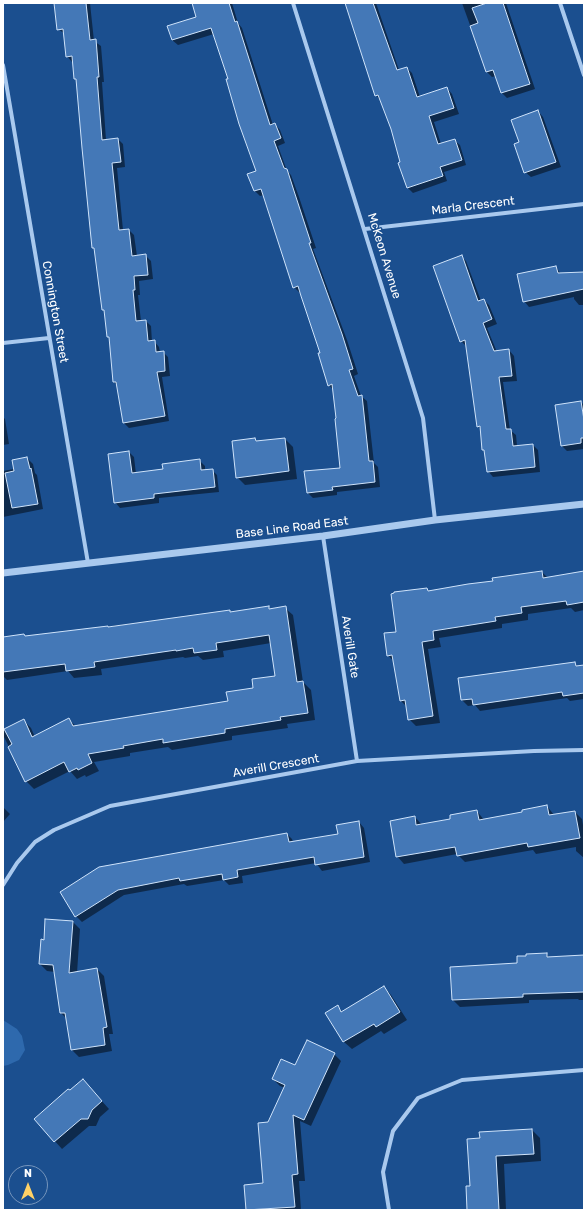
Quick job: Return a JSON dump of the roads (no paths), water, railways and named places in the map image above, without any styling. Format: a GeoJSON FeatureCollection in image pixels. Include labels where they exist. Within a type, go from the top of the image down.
{"type":"FeatureCollection","features":[{"type":"Feature","properties":{"kind":"street","name":"McKeon Avenue"},"geometry":{"type":"LineString","coordinates":[[293,3],[423,418],[435,520]]}},
{"type":"Feature","properties":{"kind":"street"},"geometry":{"type":"LineString","coordinates":[[560,3],[584,74]]}},
{"type":"Feature","properties":{"kind":"street","name":"Connington Street"},"geometry":{"type":"LineString","coordinates":[[3,65],[88,562]]}},
{"type":"Feature","properties":{"kind":"street","name":"Marla Crescent"},"geometry":{"type":"LineString","coordinates":[[365,229],[584,204]]}},
{"type":"Feature","properties":{"kind":"street"},"geometry":{"type":"LineString","coordinates":[[3,343],[49,338]]}},
{"type":"Feature","properties":{"kind":"street","name":"Base Line Road East"},"geometry":{"type":"LineString","coordinates":[[3,573],[323,536],[435,520],[584,504]]}},
{"type":"Feature","properties":{"kind":"street","name":"Averill Gate"},"geometry":{"type":"LineString","coordinates":[[323,536],[357,761]]}},
{"type":"Feature","properties":{"kind":"street","name":"Averill Crescent"},"geometry":{"type":"LineString","coordinates":[[3,885],[17,863],[35,842],[54,830],[110,806],[357,761],[534,751],[584,750]]}},
{"type":"Feature","properties":{"kind":"street"},"geometry":{"type":"LineString","coordinates":[[389,1210],[383,1172],[392,1130],[418,1098],[462,1080],[584,1070]]}}]}
